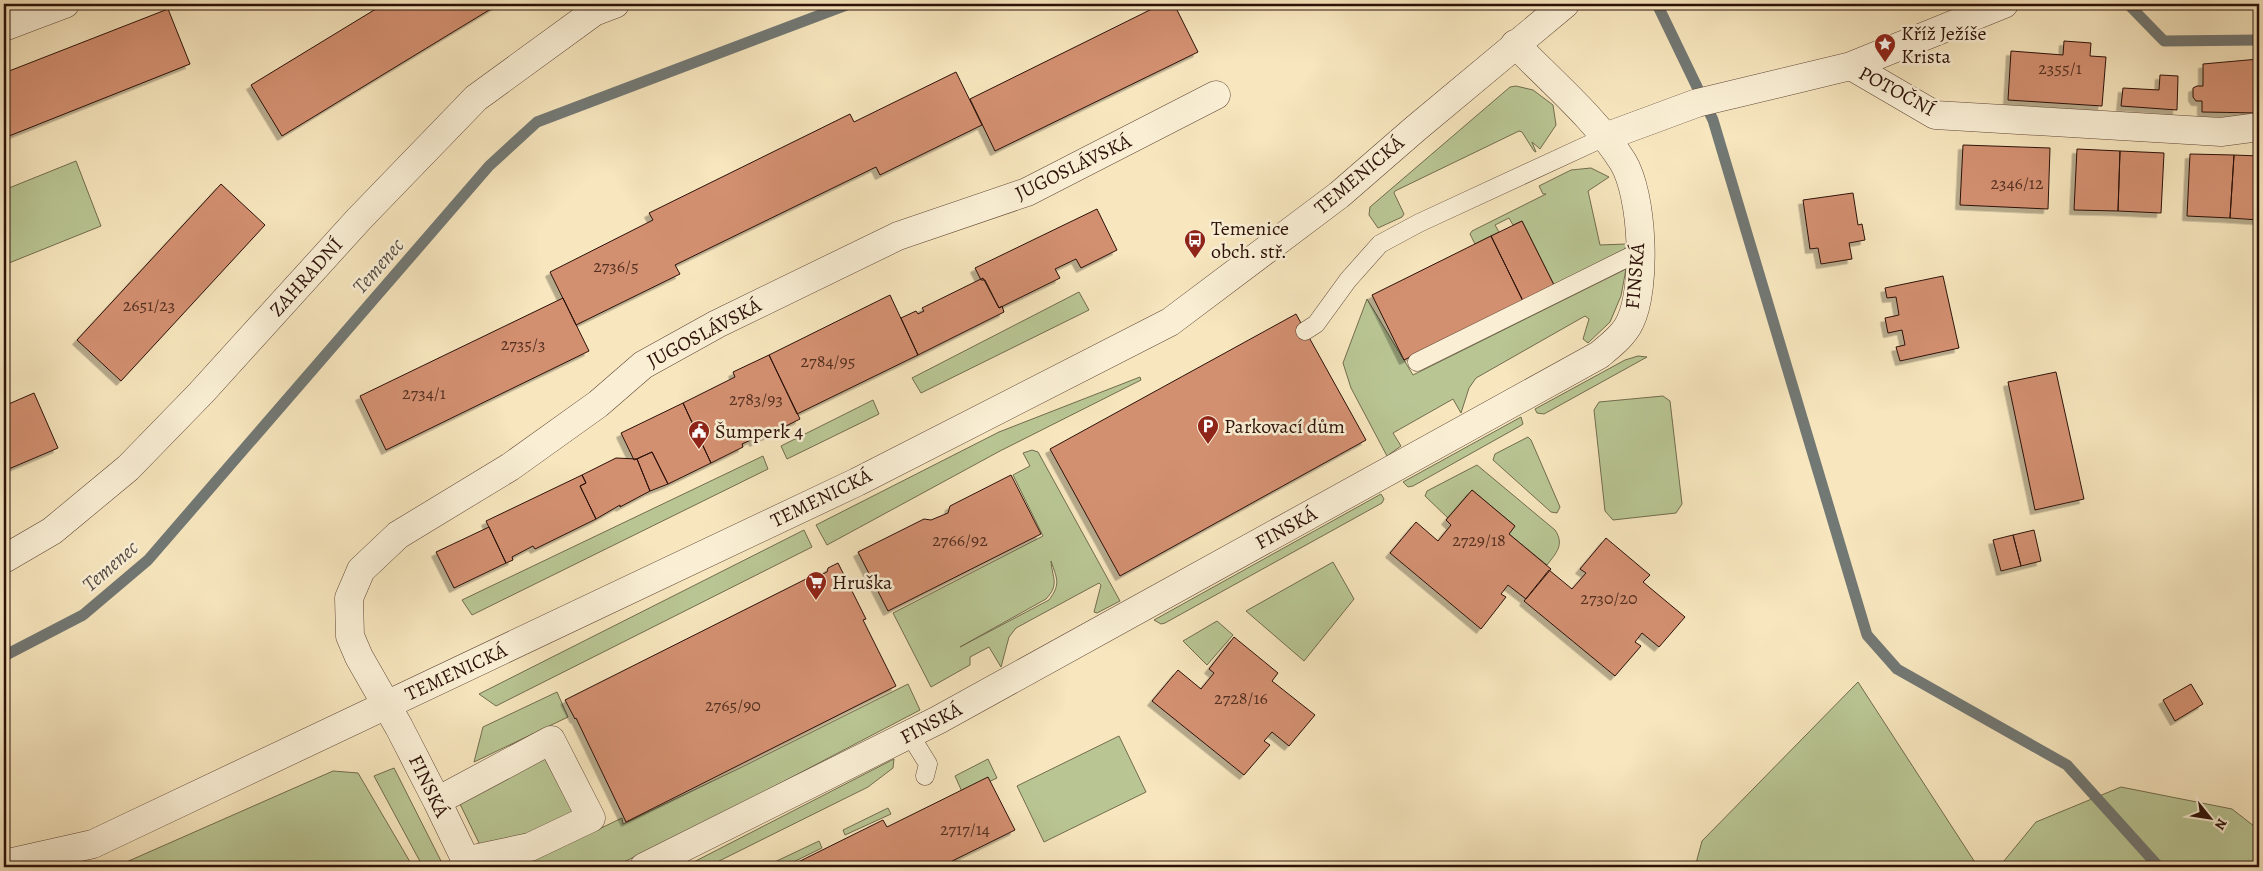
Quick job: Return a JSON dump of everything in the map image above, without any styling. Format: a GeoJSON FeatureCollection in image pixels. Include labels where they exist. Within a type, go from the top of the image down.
{"type":"FeatureCollection","features":[{"type":"Feature","properties":{"kind":"street"},"geometry":{"type":"LineString","coordinates":[[4,27],[65,4]]}},
{"type":"Feature","properties":{"kind":"street","name":"ZAHRADNÍ"},"geometry":{"type":"LineString","coordinates":[[4,559],[52,531],[128,468],[201,393],[359,220],[476,98],[594,12],[615,4]]}},
{"type":"Feature","properties":{"kind":"street","name":"TEMENICKÁ"},"geometry":{"type":"LineString","coordinates":[[4,864],[93,844],[857,482],[1170,322],[1338,195],[1564,4]]}},
{"type":"Feature","properties":{"kind":"street"},"geometry":{"type":"LineString","coordinates":[[1851,66],[2004,4]]}},
{"type":"Feature","properties":{"kind":"street","name":"FINSKÁ"},"geometry":{"type":"LineString","coordinates":[[644,867],[910,734],[1599,355],[1617,340],[1630,323],[1637,305],[1642,251],[1633,186],[1624,164],[1605,136],[1515,44]]}},
{"type":"Feature","properties":{"kind":"street","name":"POTOČNÍ"},"geometry":{"type":"LineString","coordinates":[[1605,136],[1697,103],[1851,66],[1935,114],[2221,132],[2259,127]]}},
{"type":"Feature","properties":{"kind":"street","name":"JUGOSLÁVSKÁ"},"geometry":{"type":"LineString","coordinates":[[387,705],[359,657],[350,636],[349,598],[361,570],[398,535],[510,467],[598,404],[643,365],[717,324],[898,236],[1027,192],[1216,95]]}},
{"type":"Feature","properties":{"kind":"street","name":"FINSKÁ"},"geometry":{"type":"LineString","coordinates":[[387,705],[437,801],[466,864]]}},
{"type":"Feature","properties":{"kind":"street"},"geometry":{"type":"LineString","coordinates":[[437,801],[551,740],[591,818],[530,847],[466,864]]}},
{"type":"Feature","properties":{"kind":"lane"},"geometry":{"type":"LineString","coordinates":[[1305,331],[1316,324],[1348,280],[1380,244],[1419,223],[1605,136]]}},
{"type":"Feature","properties":{"kind":"lane"},"geometry":{"type":"LineString","coordinates":[[1417,362],[1642,251]]}},
{"type":"Feature","properties":{"kind":"lane"},"geometry":{"type":"LineString","coordinates":[[910,734],[928,764],[925,776]]}},
{"type":"Feature","properties":{"kind":"green space"},"geometry":{"type":"Polygon","coordinates":[[[1516,86],[1533,90],[1553,105],[1556,125],[1540,149],[1532,142],[1536,152],[1534,151],[1522,132],[1519,131],[1395,191],[1394,193],[1404,214],[1402,217],[1378,228],[1369,215],[1370,207],[1510,87],[1516,86]]]}},
{"type":"Feature","properties":{"kind":"green space"},"geometry":{"type":"Polygon","coordinates":[[[76,161],[101,226],[4,265],[4,190],[76,161]]]}},
{"type":"Feature","properties":{"kind":"green space"},"geometry":{"type":"Polygon","coordinates":[[[1591,168],[1609,177],[1588,191],[1600,245],[1626,244],[1625,249],[1554,285],[1522,221],[1513,225],[1509,218],[1495,225],[1499,232],[1475,244],[1470,234],[1472,231],[1546,194],[1543,194],[1539,186],[1571,170],[1591,168]]]}},
{"type":"Feature","properties":{"kind":"green space"},"geometry":{"type":"Polygon","coordinates":[[[1626,269],[1621,296],[1610,322],[1588,343],[1583,339],[1589,319],[1585,316],[1476,378],[1469,388],[1461,413],[1453,399],[1393,433],[1401,446],[1387,456],[1351,388],[1343,363],[1367,299],[1413,375],[1626,269]]]}},
{"type":"Feature","properties":{"kind":"green space"},"geometry":{"type":"Polygon","coordinates":[[[1079,292],[1089,310],[921,393],[912,378],[1079,292]]]}},
{"type":"Feature","properties":{"kind":"green space"},"geometry":{"type":"Polygon","coordinates":[[[1638,356],[1647,357],[1544,414],[1537,413],[1535,409],[1625,360],[1638,356]]]}},
{"type":"Feature","properties":{"kind":"green space"},"geometry":{"type":"Polygon","coordinates":[[[1140,377],[1141,380],[1000,451],[827,545],[816,525],[999,432],[1140,377]]]}},
{"type":"Feature","properties":{"kind":"green space"},"geometry":{"type":"Polygon","coordinates":[[[1663,396],[1670,401],[1682,504],[1676,513],[1613,520],[1605,511],[1594,410],[1599,402],[1663,396]]]}},
{"type":"Feature","properties":{"kind":"green space"},"geometry":{"type":"Polygon","coordinates":[[[873,400],[879,414],[787,459],[781,446],[873,400]]]}},
{"type":"Feature","properties":{"kind":"green space"},"geometry":{"type":"Polygon","coordinates":[[[1521,417],[1523,424],[1520,426],[1413,486],[1408,487],[1403,482],[1521,417]]]}},
{"type":"Feature","properties":{"kind":"green space"},"geometry":{"type":"Polygon","coordinates":[[[1528,437],[1560,507],[1557,513],[1551,512],[1493,460],[1495,454],[1528,437]]]}},
{"type":"Feature","properties":{"kind":"green space"},"geometry":{"type":"Polygon","coordinates":[[[1032,450],[1038,452],[1120,601],[1097,613],[1094,612],[1101,585],[1099,583],[1016,628],[1009,637],[1001,667],[989,647],[970,657],[970,665],[931,687],[893,613],[1043,536],[1013,475],[1030,466],[1023,453],[1032,450]],[[1051,561],[1054,585],[1046,599],[960,647],[1049,600],[1055,590],[1057,581],[1051,561]]]}},
{"type":"Feature","properties":{"kind":"green space"},"geometry":{"type":"Polygon","coordinates":[[[763,456],[768,469],[472,615],[462,600],[763,456]]]}},
{"type":"Feature","properties":{"kind":"green space"},"geometry":{"type":"Polygon","coordinates":[[[1477,465],[1555,530],[1558,535],[1559,545],[1556,553],[1547,565],[1509,534],[1515,526],[1472,490],[1448,518],[1425,496],[1427,491],[1477,465]]]}},
{"type":"Feature","properties":{"kind":"green space"},"geometry":{"type":"Polygon","coordinates":[[[1381,494],[1384,499],[1382,503],[1165,623],[1161,624],[1154,620],[1381,494]]]}},
{"type":"Feature","properties":{"kind":"green space"},"geometry":{"type":"Polygon","coordinates":[[[804,530],[812,547],[496,706],[479,694],[804,530]]]}},
{"type":"Feature","properties":{"kind":"green space"},"geometry":{"type":"Polygon","coordinates":[[[1333,562],[1354,599],[1304,661],[1246,611],[1333,562]]]}},
{"type":"Feature","properties":{"kind":"green space"},"geometry":{"type":"Polygon","coordinates":[[[1217,621],[1233,635],[1207,665],[1183,641],[1217,621]]]}},
{"type":"Feature","properties":{"kind":"green space"},"geometry":{"type":"Polygon","coordinates":[[[1858,682],[1978,867],[1695,867],[1702,841],[1858,682]]]}},
{"type":"Feature","properties":{"kind":"green space"},"geometry":{"type":"Polygon","coordinates":[[[908,684],[920,710],[754,797],[614,867],[484,867],[483,865],[524,865],[622,818],[623,824],[908,684]]]}},
{"type":"Feature","properties":{"kind":"green space"},"geometry":{"type":"Polygon","coordinates":[[[557,692],[568,717],[474,762],[483,727],[557,692]]]}},
{"type":"Feature","properties":{"kind":"green space"},"geometry":{"type":"Polygon","coordinates":[[[1119,736],[1146,792],[1044,842],[1017,786],[1119,736]]]}},
{"type":"Feature","properties":{"kind":"green space"},"geometry":{"type":"Polygon","coordinates":[[[543,755],[575,815],[524,842],[480,845],[458,800],[543,755]]]}},
{"type":"Feature","properties":{"kind":"green space"},"geometry":{"type":"Polygon","coordinates":[[[894,759],[893,768],[868,787],[707,867],[684,867],[894,759]]]}},
{"type":"Feature","properties":{"kind":"green space"},"geometry":{"type":"Polygon","coordinates":[[[988,759],[997,778],[963,794],[955,776],[988,759]]]}},
{"type":"Feature","properties":{"kind":"green space"},"geometry":{"type":"Polygon","coordinates":[[[394,768],[444,867],[423,867],[374,776],[394,768]]]}},
{"type":"Feature","properties":{"kind":"green space"},"geometry":{"type":"Polygon","coordinates":[[[333,771],[358,773],[413,867],[115,867],[333,771]]]}},
{"type":"Feature","properties":{"kind":"green space"},"geometry":{"type":"Polygon","coordinates":[[[2121,787],[2232,809],[2259,830],[2259,867],[1999,867],[2036,822],[2121,787]]]}},
{"type":"Feature","properties":{"kind":"green space"},"geometry":{"type":"Polygon","coordinates":[[[888,808],[891,814],[845,835],[843,830],[888,808]]]}},
{"type":"Feature","properties":{"kind":"green space"},"geometry":{"type":"Polygon","coordinates":[[[819,841],[822,848],[783,867],[764,867],[819,841]]]}},
{"type":"Feature","properties":{"kind":"building"},"geometry":{"type":"Polygon","coordinates":[[[384,4],[499,4],[282,136],[251,85],[384,4]]]}},
{"type":"Feature","properties":{"kind":"building"},"geometry":{"type":"Polygon","coordinates":[[[1162,4],[1174,4],[1198,52],[995,151],[970,99],[1162,4]]]}},
{"type":"Feature","properties":{"kind":"building"},"geometry":{"type":"Polygon","coordinates":[[[168,9],[190,64],[4,138],[4,73],[168,9]]]}},
{"type":"Feature","properties":{"kind":"building"},"geometry":{"type":"Polygon","coordinates":[[[2064,41],[2091,43],[2090,56],[2106,57],[2102,106],[2008,100],[2011,51],[2063,55],[2064,41]]]}},
{"type":"Feature","properties":{"kind":"building"},"geometry":{"type":"Polygon","coordinates":[[[2259,59],[2259,113],[2202,112],[2202,101],[2196,101],[2193,97],[2193,88],[2203,86],[2203,64],[2259,59]]]}},
{"type":"Feature","properties":{"kind":"building"},"geometry":{"type":"Polygon","coordinates":[[[956,72],[982,125],[880,175],[876,167],[675,265],[680,274],[576,325],[550,272],[653,220],[649,213],[850,114],[854,122],[956,72]]]}},
{"type":"Feature","properties":{"kind":"building"},"geometry":{"type":"Polygon","coordinates":[[[2160,75],[2178,76],[2177,110],[2121,106],[2123,88],[2159,90],[2160,75]]]}},
{"type":"Feature","properties":{"kind":"building"},"geometry":{"type":"Polygon","coordinates":[[[1963,145],[2050,148],[2048,209],[1960,205],[1963,145]]]}},
{"type":"Feature","properties":{"kind":"building"},"geometry":{"type":"Polygon","coordinates":[[[2077,149],[2120,151],[2118,211],[2074,210],[2077,149]]]}},
{"type":"Feature","properties":{"kind":"building"},"geometry":{"type":"Polygon","coordinates":[[[2120,151],[2164,153],[2161,213],[2118,211],[2120,151]]]}},
{"type":"Feature","properties":{"kind":"building"},"geometry":{"type":"Polygon","coordinates":[[[2190,154],[2234,155],[2230,218],[2187,216],[2190,154]]]}},
{"type":"Feature","properties":{"kind":"building"},"geometry":{"type":"Polygon","coordinates":[[[2234,155],[2259,156],[2259,220],[2230,218],[2234,155]]]}},
{"type":"Feature","properties":{"kind":"building"},"geometry":{"type":"Polygon","coordinates":[[[221,184],[265,225],[121,381],[77,340],[221,184]]]}},
{"type":"Feature","properties":{"kind":"building"},"geometry":{"type":"Polygon","coordinates":[[[1853,193],[1858,225],[1862,224],[1865,240],[1849,243],[1852,259],[1821,264],[1818,248],[1810,249],[1803,200],[1853,193]]]}},
{"type":"Feature","properties":{"kind":"building"},"geometry":{"type":"Polygon","coordinates":[[[1097,209],[1117,250],[1081,268],[1076,259],[1055,269],[1060,278],[999,308],[985,280],[981,280],[975,268],[1097,209]]]}},
{"type":"Feature","properties":{"kind":"building"},"geometry":{"type":"Polygon","coordinates":[[[1522,221],[1554,285],[1523,301],[1491,236],[1522,221]]]}},
{"type":"Feature","properties":{"kind":"building"},"geometry":{"type":"Polygon","coordinates":[[[1491,236],[1523,301],[1404,360],[1372,295],[1491,236]]]}},
{"type":"Feature","properties":{"kind":"building"},"geometry":{"type":"Polygon","coordinates":[[[1943,276],[1959,348],[1900,361],[1896,347],[1905,345],[1902,330],[1888,333],[1885,318],[1899,315],[1896,297],[1887,298],[1885,288],[1943,276]]]}},
{"type":"Feature","properties":{"kind":"building"},"geometry":{"type":"Polygon","coordinates":[[[983,278],[999,308],[1002,306],[1004,312],[918,355],[901,318],[916,311],[918,314],[924,311],[922,308],[983,278]]]}},
{"type":"Feature","properties":{"kind":"building"},"geometry":{"type":"Polygon","coordinates":[[[890,295],[918,355],[797,414],[769,355],[890,295]]]}},
{"type":"Feature","properties":{"kind":"building"},"geometry":{"type":"Polygon","coordinates":[[[563,298],[589,351],[386,450],[360,396],[563,298]]]}},
{"type":"Feature","properties":{"kind":"building","name":"Parkovací dům"},"geometry":{"type":"Polygon","coordinates":[[[1296,314],[1366,440],[1120,576],[1050,449],[1296,314]]]}},
{"type":"Feature","properties":{"kind":"building"},"geometry":{"type":"Polygon","coordinates":[[[769,355],[800,419],[754,442],[753,439],[742,444],[743,447],[711,463],[683,403],[735,377],[733,372],[769,355]]]}},
{"type":"Feature","properties":{"kind":"building"},"geometry":{"type":"Polygon","coordinates":[[[2056,372],[2084,499],[2035,510],[2008,382],[2056,372]]]}},
{"type":"Feature","properties":{"kind":"building"},"geometry":{"type":"Polygon","coordinates":[[[34,393],[58,448],[4,471],[4,406],[34,393]]]}},
{"type":"Feature","properties":{"kind":"building"},"geometry":{"type":"Polygon","coordinates":[[[683,403],[711,463],[668,484],[652,452],[634,460],[621,433],[683,403]]]}},
{"type":"Feature","properties":{"kind":"building"},"geometry":{"type":"Polygon","coordinates":[[[652,452],[668,484],[650,491],[637,459],[652,452]]]}},
{"type":"Feature","properties":{"kind":"building"},"geometry":{"type":"Polygon","coordinates":[[[616,458],[637,459],[650,491],[596,519],[580,486],[586,483],[582,475],[616,458]]]}},
{"type":"Feature","properties":{"kind":"building"},"geometry":{"type":"Polygon","coordinates":[[[582,475],[586,483],[580,486],[596,519],[535,549],[533,546],[512,557],[513,560],[506,563],[486,521],[582,475]]]}},
{"type":"Feature","properties":{"kind":"building"},"geometry":{"type":"Polygon","coordinates":[[[1011,475],[1041,534],[888,611],[858,552],[924,519],[931,520],[948,513],[950,506],[1011,475]]]}},
{"type":"Feature","properties":{"kind":"building"},"geometry":{"type":"Polygon","coordinates":[[[1472,490],[1515,526],[1509,534],[1551,569],[1526,599],[1508,585],[1501,594],[1506,597],[1481,629],[1390,553],[1416,522],[1438,541],[1451,525],[1446,520],[1472,490]]]}},
{"type":"Feature","properties":{"kind":"building"},"geometry":{"type":"Polygon","coordinates":[[[489,527],[506,563],[454,588],[436,552],[489,527]]]}},
{"type":"Feature","properties":{"kind":"building"},"geometry":{"type":"Polygon","coordinates":[[[2034,530],[2041,561],[2021,566],[2013,535],[2034,530]]]}},
{"type":"Feature","properties":{"kind":"building"},"geometry":{"type":"Polygon","coordinates":[[[2013,535],[2021,566],[2001,571],[1993,540],[2013,535]]]}},
{"type":"Feature","properties":{"kind":"building"},"geometry":{"type":"Polygon","coordinates":[[[1606,538],[1650,575],[1643,582],[1685,617],[1659,647],[1642,633],[1635,642],[1641,646],[1615,676],[1524,601],[1549,570],[1572,589],[1586,573],[1580,569],[1606,538]]]}},
{"type":"Feature","properties":{"kind":"building"},"geometry":{"type":"Polygon","coordinates":[[[838,563],[866,619],[863,620],[896,686],[626,822],[576,718],[565,700],[806,579],[810,580],[827,572],[828,568],[838,563]]]}},
{"type":"Feature","properties":{"kind":"building"},"geometry":{"type":"Polygon","coordinates":[[[1234,637],[1278,673],[1272,681],[1315,715],[1289,746],[1272,732],[1264,741],[1270,745],[1244,775],[1152,701],[1178,670],[1201,689],[1214,673],[1209,669],[1234,637]]]}},
{"type":"Feature","properties":{"kind":"building"},"geometry":{"type":"Polygon","coordinates":[[[2191,684],[2203,704],[2175,721],[2163,700],[2191,684]]]}},
{"type":"Feature","properties":{"kind":"building"},"geometry":{"type":"Polygon","coordinates":[[[988,777],[1015,830],[940,867],[788,867],[883,820],[887,827],[988,777]]]}},
{"type":"Feature","properties":{"kind":"waterway","name":"Temenec"},"geometry":{"type":"LineString","coordinates":[[4,656],[83,615],[148,560],[489,166],[537,122],[849,4]]}},
{"type":"Feature","properties":{"kind":"waterway"},"geometry":{"type":"LineString","coordinates":[[1657,4],[1713,120],[1867,635],[1897,669],[2067,765],[2159,867]]}},
{"type":"Feature","properties":{"kind":"waterway","name":"Temenec"},"geometry":{"type":"LineString","coordinates":[[2128,4],[2164,41],[2259,40]]}},
{"type":"Feature","properties":{"kind":"place","name":"Kříž Ježíše Krista"},"geometry":{"type":"Point","coordinates":[1885,63]}},
{"type":"Feature","properties":{"kind":"place","name":"Temenice obch. stř."},"geometry":{"type":"Point","coordinates":[1195,259]}},
{"type":"Feature","properties":{"kind":"place","name":"Parkovací dům"},"geometry":{"type":"Point","coordinates":[1208,445]}},
{"type":"Feature","properties":{"kind":"place","name":"Šumperk 4"},"geometry":{"type":"Point","coordinates":[699,450]}},
{"type":"Feature","properties":{"kind":"place","name":"Hruška"},"geometry":{"type":"Point","coordinates":[816,601]}}]}
